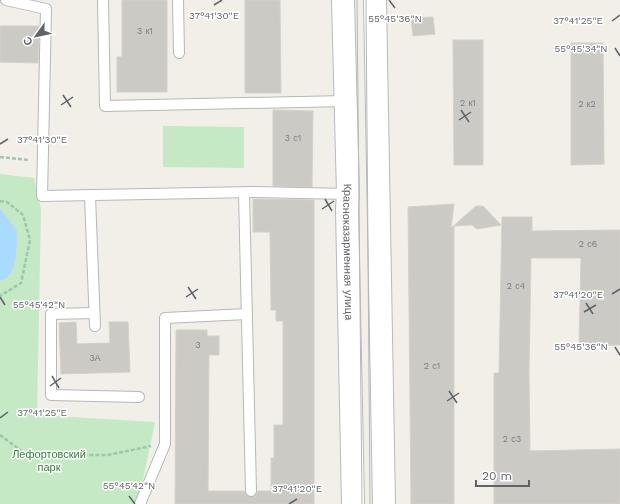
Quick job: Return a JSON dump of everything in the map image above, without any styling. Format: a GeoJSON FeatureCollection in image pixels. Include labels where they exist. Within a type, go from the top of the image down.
{"type":"FeatureCollection","features":[{"type":"Feature","properties":{"kind":"main road","name":"Красноказарменная улица"},"geometry":{"type":"LineString","coordinates":[[343,0],[353,504]]}},
{"type":"Feature","properties":{"kind":"main road"},"geometry":{"type":"LineString","coordinates":[[375,0],[384,504]]}},
{"type":"Feature","properties":{"kind":"lane"},"geometry":{"type":"LineString","coordinates":[[6,0],[46,9],[42,196],[244,193],[348,194]]}},
{"type":"Feature","properties":{"kind":"lane"},"geometry":{"type":"LineString","coordinates":[[104,0],[105,106],[346,101]]}},
{"type":"Feature","properties":{"kind":"lane"},"geometry":{"type":"LineString","coordinates":[[178,0],[179,53]]}},
{"type":"Feature","properties":{"kind":"lane"},"geometry":{"type":"LineString","coordinates":[[244,193],[251,491]]}},
{"type":"Feature","properties":{"kind":"lane"},"geometry":{"type":"LineString","coordinates":[[90,196],[95,326]]}},
{"type":"Feature","properties":{"kind":"lane"},"geometry":{"type":"LineString","coordinates":[[94,313],[51,314],[51,396],[139,397]]}},
{"type":"Feature","properties":{"kind":"lane"},"geometry":{"type":"LineString","coordinates":[[140,504],[165,444],[165,318],[247,314]]}},
{"type":"Feature","properties":{"kind":"path"},"geometry":{"type":"LineString","coordinates":[[0,157],[43,161]]}},
{"type":"Feature","properties":{"kind":"path"},"geometry":{"type":"LineString","coordinates":[[0,201],[7,202],[23,215],[30,240],[21,282],[0,296]]}},
{"type":"Feature","properties":{"kind":"path"},"geometry":{"type":"LineString","coordinates":[[0,435],[27,455],[108,455],[165,444]]}},
{"type":"Feature","properties":{"kind":"green space"},"geometry":{"type":"Polygon","coordinates":[[[163,126],[244,127],[244,168],[163,167],[163,126]]]}},
{"type":"Feature","properties":{"kind":"green space","name":"Лефортовский парк"},"geometry":{"type":"Polygon","coordinates":[[[0,174],[34,178],[41,209],[37,415],[155,422],[138,504],[0,504],[0,174]]]}},
{"type":"Feature","properties":{"kind":"water"},"geometry":{"type":"Polygon","coordinates":[[[0,208],[17,231],[16,252],[13,268],[6,278],[0,280],[0,208]]]}},
{"type":"Feature","properties":{"kind":"building"},"geometry":{"type":"Polygon","coordinates":[[[122,0],[167,0],[167,92],[117,92],[117,57],[122,57],[122,0]]]}},
{"type":"Feature","properties":{"kind":"building"},"geometry":{"type":"Polygon","coordinates":[[[245,0],[280,0],[281,93],[245,93],[245,0]]]}},
{"type":"Feature","properties":{"kind":"building"},"geometry":{"type":"Polygon","coordinates":[[[433,17],[435,34],[413,36],[411,18],[433,17]]]}},
{"type":"Feature","properties":{"kind":"building"},"geometry":{"type":"Polygon","coordinates":[[[0,26],[39,26],[38,63],[0,62],[0,26]]]}},
{"type":"Feature","properties":{"kind":"building"},"geometry":{"type":"Polygon","coordinates":[[[453,40],[483,40],[483,165],[454,165],[453,40]]]}},
{"type":"Feature","properties":{"kind":"building"},"geometry":{"type":"Polygon","coordinates":[[[571,43],[603,43],[604,164],[571,165],[571,43]]]}},
{"type":"Feature","properties":{"kind":"building"},"geometry":{"type":"Polygon","coordinates":[[[273,110],[313,111],[312,187],[273,186],[273,110]]]}},
{"type":"Feature","properties":{"kind":"building"},"geometry":{"type":"Polygon","coordinates":[[[253,199],[314,200],[314,504],[175,504],[176,330],[207,330],[207,336],[219,336],[219,355],[209,355],[208,491],[244,491],[246,495],[251,497],[255,496],[258,491],[271,491],[271,458],[274,458],[274,425],[283,425],[283,321],[276,321],[276,310],[271,310],[270,232],[253,232],[253,199]]]}},
{"type":"Feature","properties":{"kind":"building"},"geometry":{"type":"Polygon","coordinates":[[[454,204],[451,228],[476,206],[483,206],[501,225],[477,229],[472,225],[454,226],[454,504],[411,504],[408,207],[454,204]]]}},
{"type":"Feature","properties":{"kind":"building"},"geometry":{"type":"Polygon","coordinates":[[[502,217],[532,217],[532,231],[620,230],[620,345],[579,346],[581,258],[531,258],[529,373],[530,451],[620,449],[620,504],[494,504],[494,373],[499,373],[502,217]]]}},
{"type":"Feature","properties":{"kind":"building"},"geometry":{"type":"Polygon","coordinates":[[[76,322],[77,344],[110,343],[109,322],[128,322],[130,372],[61,374],[59,323],[76,322]]]}},
{"type":"Feature","properties":{"kind":"tram line"},"geometry":{"type":"LineString","coordinates":[[357,0],[362,504]]}},
{"type":"Feature","properties":{"kind":"tram line"},"geometry":{"type":"LineString","coordinates":[[366,0],[370,504]]}}]}
